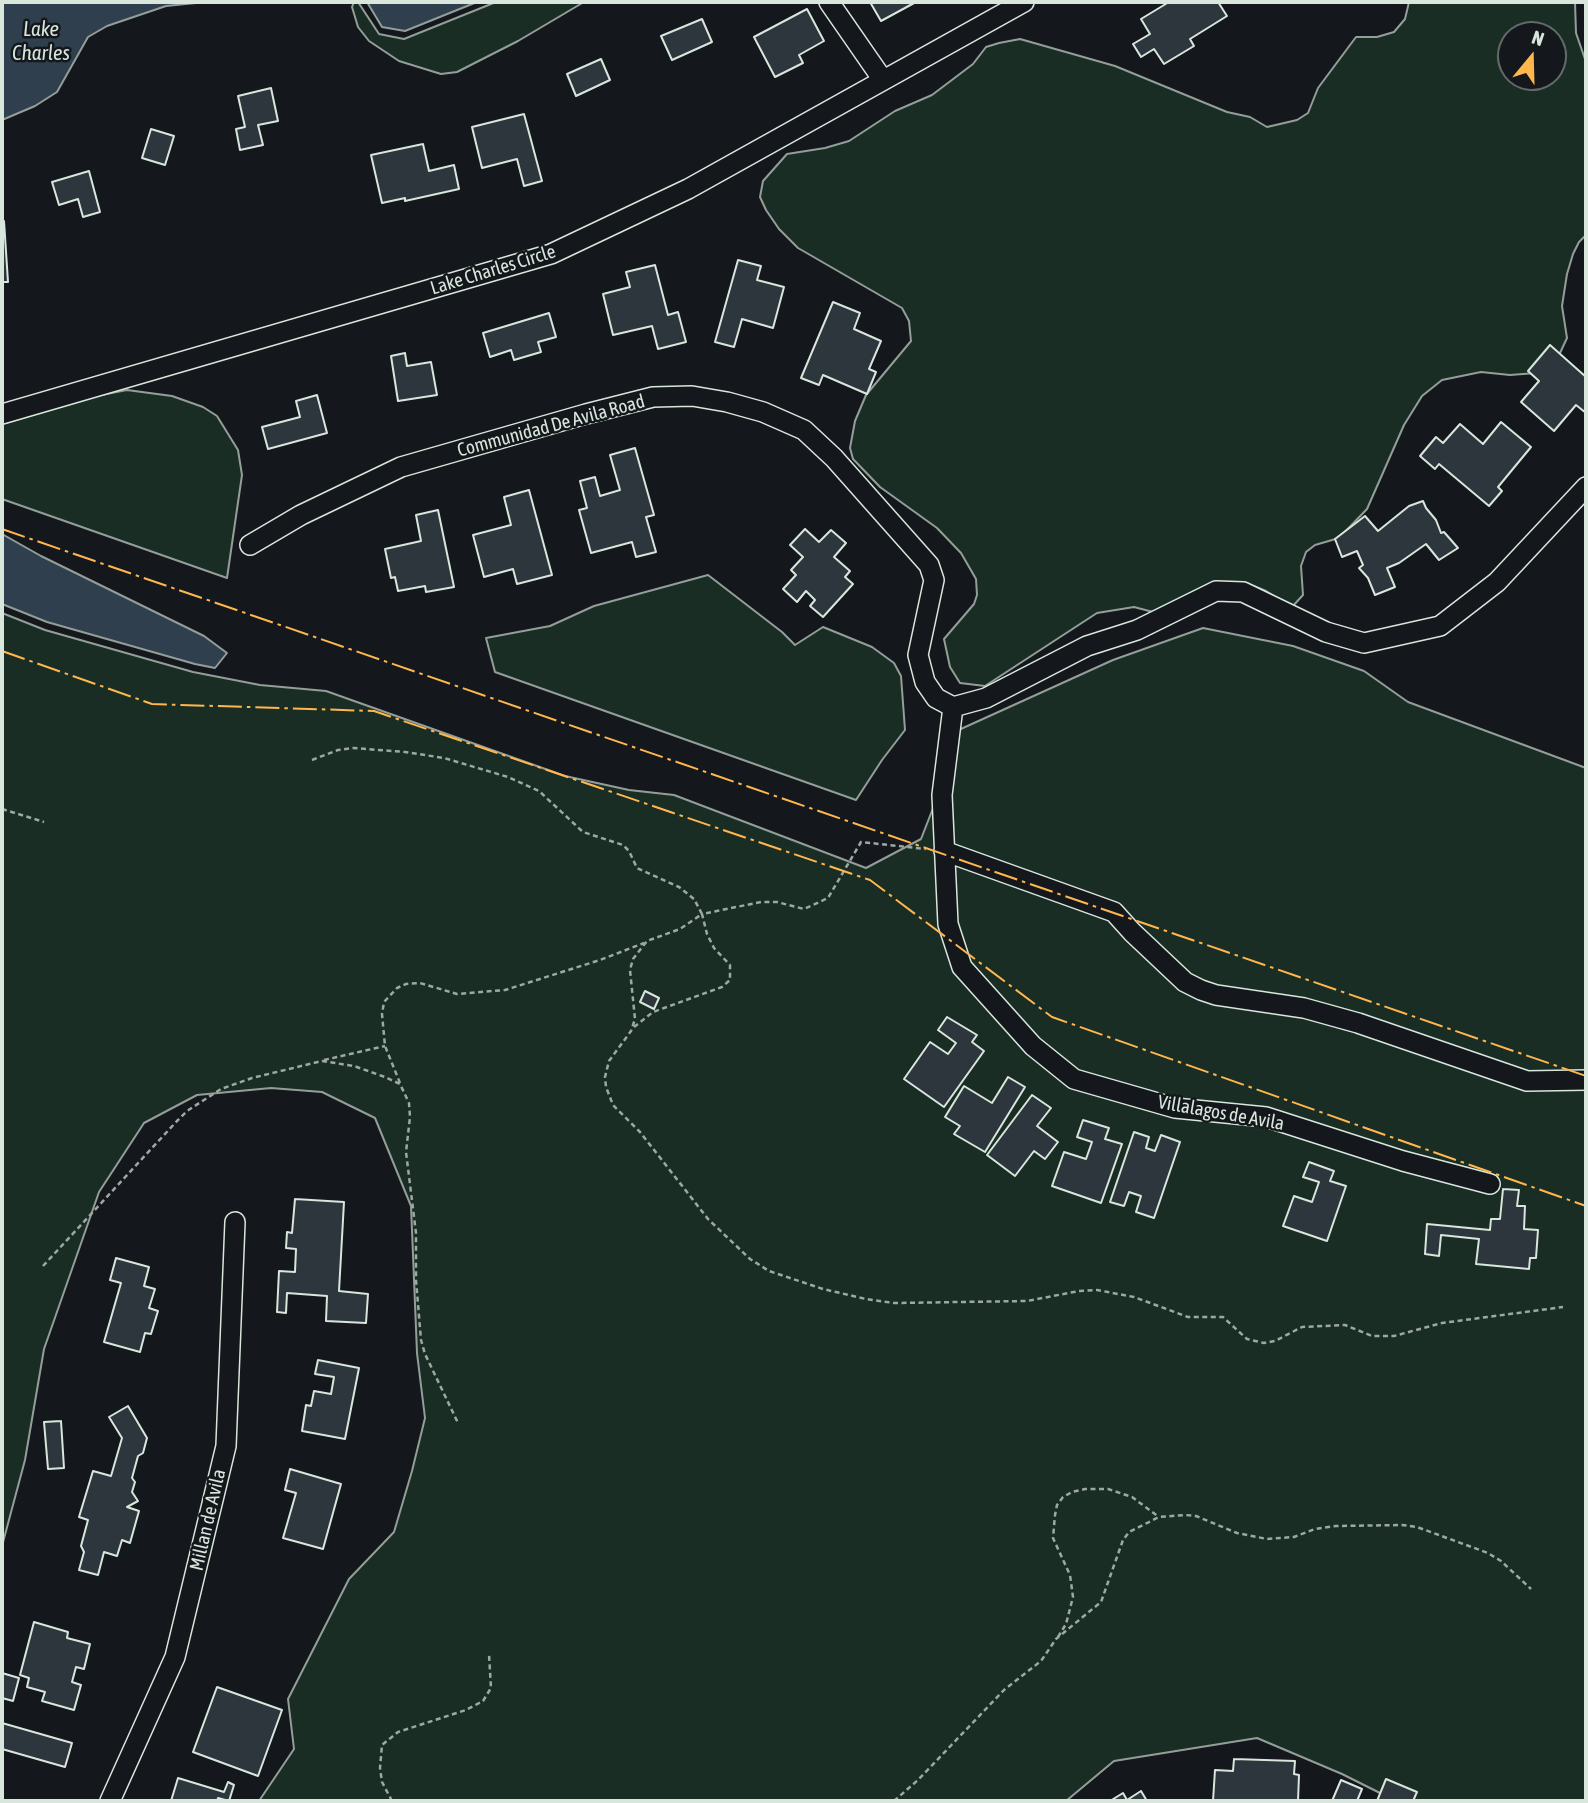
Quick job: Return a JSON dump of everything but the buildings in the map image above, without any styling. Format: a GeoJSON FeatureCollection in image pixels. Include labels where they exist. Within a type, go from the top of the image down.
{"type":"FeatureCollection","features":[{"type":"Feature","properties":{"kind":"street"},"geometry":{"type":"LineString","coordinates":[[829,2],[883,80]]}},
{"type":"Feature","properties":{"kind":"street","name":"Lake Charles Circle"},"geometry":{"type":"LineString","coordinates":[[2,414],[551,254],[688,189],[1024,2]]}},
{"type":"Feature","properties":{"kind":"street","name":"Communidad De Avila Road"},"geometry":{"type":"LineString","coordinates":[[250,545],[301,515],[401,467],[653,397],[692,396],[727,402],[763,412],[804,430],[834,457],[929,565],[934,580],[918,655],[925,682],[936,698],[953,707]]}},
{"type":"Feature","properties":{"kind":"street"},"geometry":{"type":"LineString","coordinates":[[953,707],[986,698],[1087,646],[1137,630],[1216,591],[1243,592],[1326,632],[1364,643],[1440,626],[1497,582],[1586,487]]}},
{"type":"Feature","properties":{"kind":"street","name":"Villalagos de Avila"},"geometry":{"type":"LineString","coordinates":[[953,707],[942,795],[948,924],[962,967],[1033,1046],[1074,1079],[1175,1108],[1266,1116],[1404,1161],[1490,1184]]}},
{"type":"Feature","properties":{"kind":"street"},"geometry":{"type":"LineString","coordinates":[[944,851],[1114,912],[1185,982],[1200,990],[1216,995],[1304,1008],[1358,1023],[1527,1081],[1586,1080]]}},
{"type":"Feature","properties":{"kind":"street","name":"Millan de Avila"},"geometry":{"type":"LineString","coordinates":[[110,1801],[175,1657],[226,1446],[235,1222]]}},
{"type":"Feature","properties":{"kind":"path"},"geometry":{"type":"LineString","coordinates":[[312,760],[338,750],[353,748],[425,754],[530,785],[578,829],[591,836],[624,845],[639,870],[688,892],[702,914],[714,948],[730,965],[730,980],[722,987],[653,1012],[631,1030],[614,1052],[607,1068],[606,1087],[613,1105],[640,1132],[708,1219],[739,1249],[769,1271],[823,1289],[866,1300],[894,1303],[1027,1301],[1097,1290],[1134,1297],[1188,1317],[1217,1315],[1229,1320],[1247,1339],[1264,1343],[1275,1341],[1302,1327],[1345,1325],[1372,1336],[1394,1336],[1442,1323],[1563,1307]]}},
{"type":"Feature","properties":{"kind":"path"},"geometry":{"type":"LineString","coordinates":[[2,809],[44,822]]}},
{"type":"Feature","properties":{"kind":"path"},"geometry":{"type":"LineString","coordinates":[[458,1423],[421,1340],[416,1280],[416,1233],[406,1152],[410,1110],[385,1046],[382,1014],[390,993],[406,984],[420,983],[457,994],[505,990],[600,960],[680,929],[702,914],[749,902],[777,902],[804,909],[828,898],[861,842],[944,851]]}},
{"type":"Feature","properties":{"kind":"path"},"geometry":{"type":"LineString","coordinates":[[631,1030],[635,1008],[630,970],[633,959],[647,941]]}},
{"type":"Feature","properties":{"kind":"path"},"geometry":{"type":"LineString","coordinates":[[43,1266],[187,1111],[236,1084],[385,1046]]}},
{"type":"Feature","properties":{"kind":"path"},"geometry":{"type":"LineString","coordinates":[[322,1061],[354,1066],[400,1084]]}},
{"type":"Feature","properties":{"kind":"path"},"geometry":{"type":"LineString","coordinates":[[894,1801],[924,1775],[1004,1690],[1041,1661],[1066,1624],[1073,1597],[1070,1576],[1054,1538],[1057,1505],[1063,1497],[1085,1489],[1119,1491],[1159,1517]]}},
{"type":"Feature","properties":{"kind":"path"},"geometry":{"type":"LineString","coordinates":[[1056,1639],[1101,1602],[1118,1551],[1129,1532],[1159,1517],[1196,1516],[1237,1533],[1267,1539],[1336,1526],[1417,1527],[1488,1553],[1506,1565],[1531,1589]]}},
{"type":"Feature","properties":{"kind":"path"},"geometry":{"type":"LineString","coordinates":[[392,1801],[382,1782],[382,1745],[398,1732],[466,1710],[483,1701],[491,1688],[489,1654]]}},
{"type":"Feature","properties":{"kind":"green space"},"geometry":{"type":"Polygon","coordinates":[[[354,2],[358,2],[379,34],[404,39],[496,2],[584,2],[518,41],[457,72],[441,74],[399,61],[369,41],[358,27],[352,7],[354,2]]]}},
{"type":"Feature","properties":{"kind":"green space"},"geometry":{"type":"Polygon","coordinates":[[[1409,2],[1575,2],[1576,33],[1586,62],[1586,235],[1573,254],[1567,274],[1562,306],[1567,338],[1560,353],[1549,366],[1536,373],[1510,375],[1481,372],[1442,380],[1422,396],[1404,425],[1367,509],[1339,538],[1315,545],[1306,552],[1301,566],[1303,595],[1292,607],[1266,591],[1244,582],[1217,582],[1153,612],[1134,607],[1097,613],[985,686],[960,683],[950,667],[944,639],[974,604],[977,595],[976,579],[961,553],[937,528],[880,487],[853,459],[850,448],[855,421],[866,395],[911,341],[909,321],[902,308],[798,248],[779,229],[766,210],[760,197],[763,181],[787,154],[849,141],[895,111],[932,95],[973,64],[986,47],[999,43],[1020,39],[1115,66],[1227,112],[1250,117],[1267,127],[1297,120],[1308,113],[1318,88],[1356,37],[1377,37],[1394,32],[1405,19],[1409,2]]]}},
{"type":"Feature","properties":{"kind":"green space"},"geometry":{"type":"Polygon","coordinates":[[[127,390],[172,396],[203,407],[217,416],[238,450],[242,475],[227,578],[2,499],[2,424],[96,396],[127,390]]]}},
{"type":"Feature","properties":{"kind":"green space"},"geometry":{"type":"Polygon","coordinates":[[[708,575],[795,645],[823,627],[872,647],[894,663],[901,676],[905,730],[856,800],[495,672],[486,638],[550,626],[594,606],[708,575]]]}},
{"type":"Feature","properties":{"kind":"green space"},"geometry":{"type":"Polygon","coordinates":[[[2,613],[45,630],[193,672],[260,685],[326,691],[565,776],[629,790],[674,795],[866,868],[921,839],[937,798],[952,733],[1113,660],[1203,628],[1293,646],[1364,671],[1408,702],[1586,768],[1586,1801],[1396,1801],[1342,1774],[1257,1738],[1114,1761],[1066,1801],[259,1801],[294,1749],[288,1699],[349,1579],[394,1532],[412,1471],[425,1418],[417,1353],[411,1206],[375,1118],[322,1092],[271,1088],[197,1095],[144,1123],[99,1192],[44,1349],[25,1460],[2,1546],[2,613]]]}},
{"type":"Feature","properties":{"kind":"water","name":"Lake Charles"},"geometry":{"type":"Polygon","coordinates":[[[2,2],[206,2],[166,6],[107,26],[88,37],[57,92],[35,106],[2,120],[2,2]]]}},
{"type":"Feature","properties":{"kind":"water"},"geometry":{"type":"Polygon","coordinates":[[[367,2],[477,2],[405,31],[382,27],[367,2]]]}},
{"type":"Feature","properties":{"kind":"water"},"geometry":{"type":"Polygon","coordinates":[[[2,534],[204,636],[227,653],[215,668],[195,664],[47,622],[2,604],[2,534]]]}},
{"type":"Feature","properties":{"kind":"power"},"geometry":{"type":"LineString","coordinates":[[2,529],[1586,1076]]}},
{"type":"Feature","properties":{"kind":"power"},"geometry":{"type":"LineString","coordinates":[[2,651],[152,704],[374,711],[870,880],[1052,1017],[1586,1206]]}}]}
